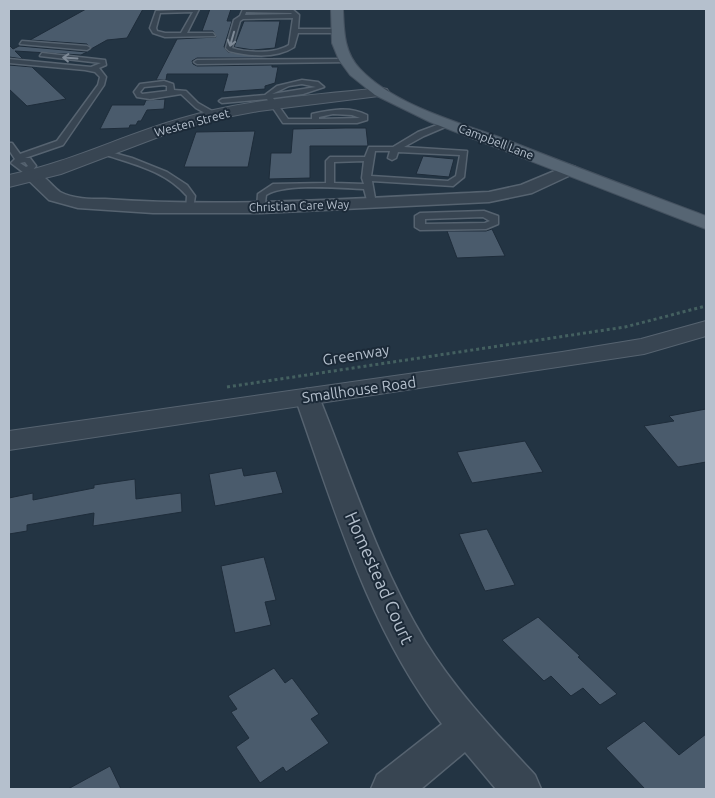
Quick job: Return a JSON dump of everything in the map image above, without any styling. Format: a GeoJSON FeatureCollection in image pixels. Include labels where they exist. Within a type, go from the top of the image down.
{"type":"FeatureCollection","features":[{"type":"Feature","properties":{"kind":"main road","name":"Campbell Lane"},"geometry":{"type":"LineString","coordinates":[[337,9],[340,45],[347,61],[360,75],[382,92],[416,111],[448,124],[706,223]]}},
{"type":"Feature","properties":{"kind":"street","name":"Westen Street"},"geometry":{"type":"LineString","coordinates":[[9,181],[30,174],[70,166],[218,108],[272,101],[382,92]]}},
{"type":"Feature","properties":{"kind":"street","name":"Christian Care Way"},"geometry":{"type":"LineString","coordinates":[[30,174],[50,192],[68,201],[99,205],[261,208],[489,197],[526,189],[569,170]]}},
{"type":"Feature","properties":{"kind":"street","name":"Smallhouse Road"},"geometry":{"type":"LineString","coordinates":[[9,441],[562,360],[644,346],[706,328]]}},
{"type":"Feature","properties":{"kind":"street","name":"Homestead Court"},"geometry":{"type":"LineString","coordinates":[[307,397],[328,449],[364,555],[386,603],[413,653],[467,727],[520,789]]}},
{"type":"Feature","properties":{"kind":"street"},"geometry":{"type":"LineString","coordinates":[[391,789],[467,727]]}},
{"type":"Feature","properties":{"kind":"lane"},"geometry":{"type":"LineString","coordinates":[[183,35],[196,10],[163,11],[157,14],[153,28],[155,32],[183,35],[213,35]]}},
{"type":"Feature","properties":{"kind":"lane"},"geometry":{"type":"LineString","coordinates":[[292,11],[296,13],[295,31],[290,48],[279,52],[244,52],[229,48],[237,20],[243,12],[292,11]]}},
{"type":"Feature","properties":{"kind":"lane"},"geometry":{"type":"LineString","coordinates":[[295,31],[338,31]]}},
{"type":"Feature","properties":{"kind":"lane"},"geometry":{"type":"LineString","coordinates":[[22,43],[87,48]]}},
{"type":"Feature","properties":{"kind":"lane"},"geometry":{"type":"LineString","coordinates":[[46,56],[61,46]]}},
{"type":"Feature","properties":{"kind":"lane"},"geometry":{"type":"LineString","coordinates":[[36,55],[103,61],[104,64],[92,69]]}},
{"type":"Feature","properties":{"kind":"lane"},"geometry":{"type":"LineString","coordinates":[[9,61],[92,69],[97,70],[103,77],[102,85],[60,143],[20,158]]}},
{"type":"Feature","properties":{"kind":"lane"},"geometry":{"type":"LineString","coordinates":[[197,62],[347,61]]}},
{"type":"Feature","properties":{"kind":"lane"},"geometry":{"type":"LineString","coordinates":[[272,101],[321,87],[315,83],[301,82],[270,92],[272,101],[286,121],[316,122],[357,121],[363,120],[364,117],[354,112],[333,113],[316,116],[316,122]]}},
{"type":"Feature","properties":{"kind":"lane"},"geometry":{"type":"LineString","coordinates":[[170,91],[186,94],[194,103],[218,108]]}},
{"type":"Feature","properties":{"kind":"lane"},"geometry":{"type":"LineString","coordinates":[[392,158],[395,149],[421,134],[448,124]]}},
{"type":"Feature","properties":{"kind":"lane"},"geometry":{"type":"LineString","coordinates":[[9,145],[20,158],[27,160],[32,166],[30,174]]}},
{"type":"Feature","properties":{"kind":"lane"},"geometry":{"type":"LineString","coordinates":[[261,208],[262,194],[270,188],[330,185],[367,182],[384,179],[450,184],[460,177],[464,153],[372,149],[368,159],[367,182],[372,204]]}},
{"type":"Feature","properties":{"kind":"lane"},"geometry":{"type":"LineString","coordinates":[[409,160],[412,150]]}},
{"type":"Feature","properties":{"kind":"lane"},"geometry":{"type":"LineString","coordinates":[[106,152],[160,172],[176,181],[191,196],[189,208]]}},
{"type":"Feature","properties":{"kind":"lane"},"geometry":{"type":"LineString","coordinates":[[330,185],[330,161],[333,158],[368,159]]}},
{"type":"Feature","properties":{"kind":"lane"},"geometry":{"type":"LineString","coordinates":[[384,179],[388,168]]}},
{"type":"Feature","properties":{"kind":"lane"},"geometry":{"type":"LineString","coordinates":[[402,180],[406,170]]}},
{"type":"Feature","properties":{"kind":"lane"},"geometry":{"type":"LineString","coordinates":[[484,214],[494,218],[495,222],[486,226],[420,227],[420,216],[484,214]]}},
{"type":"Feature","properties":{"kind":"path","name":"Greenway"},"geometry":{"type":"LineString","coordinates":[[218,388],[625,327],[706,306]]}},
{"type":"Feature","properties":{"kind":"building"},"geometry":{"type":"Polygon","coordinates":[[[86,9],[143,9],[127,38],[107,40],[91,49],[87,44],[30,40],[86,9]]]}},
{"type":"Feature","properties":{"kind":"building"},"geometry":{"type":"Polygon","coordinates":[[[210,9],[231,9],[227,21],[232,21],[224,47],[228,52],[273,58],[197,58],[192,61],[193,64],[197,66],[272,65],[272,67],[278,67],[275,83],[265,86],[265,89],[223,92],[228,74],[167,74],[166,80],[156,80],[177,39],[216,37],[213,31],[202,31],[210,9]]]}},
{"type":"Feature","properties":{"kind":"building"},"geometry":{"type":"Polygon","coordinates":[[[244,21],[280,21],[275,48],[253,50],[234,47],[244,21]]]}},
{"type":"Feature","properties":{"kind":"building"},"geometry":{"type":"Polygon","coordinates":[[[9,45],[13,49],[19,46],[87,52],[81,55],[15,51],[23,59],[9,57],[9,45]]]}},
{"type":"Feature","properties":{"kind":"building"},"geometry":{"type":"Polygon","coordinates":[[[9,65],[32,67],[66,99],[27,106],[9,89],[9,65]]]}},
{"type":"Feature","properties":{"kind":"building"},"geometry":{"type":"Polygon","coordinates":[[[165,99],[164,109],[147,110],[141,121],[138,121],[136,125],[130,125],[129,128],[100,129],[112,105],[144,105],[146,100],[165,99]]]}},
{"type":"Feature","properties":{"kind":"building"},"geometry":{"type":"Polygon","coordinates":[[[366,128],[368,146],[310,146],[310,178],[269,179],[271,153],[291,153],[293,129],[366,128]]]}},
{"type":"Feature","properties":{"kind":"building"},"geometry":{"type":"Polygon","coordinates":[[[255,131],[248,167],[184,167],[196,132],[255,131]]]}},
{"type":"Feature","properties":{"kind":"building"},"geometry":{"type":"Polygon","coordinates":[[[423,156],[454,159],[449,177],[416,174],[423,156]]]}},
{"type":"Feature","properties":{"kind":"building"},"geometry":{"type":"Polygon","coordinates":[[[492,229],[505,256],[457,258],[447,231],[486,231],[492,229]]]}},
{"type":"Feature","properties":{"kind":"building"},"geometry":{"type":"Polygon","coordinates":[[[706,409],[706,462],[678,467],[644,426],[674,421],[669,416],[706,409]]]}},
{"type":"Feature","properties":{"kind":"building"},"geometry":{"type":"Polygon","coordinates":[[[525,441],[543,472],[472,483],[457,452],[525,441]]]}},
{"type":"Feature","properties":{"kind":"building"},"geometry":{"type":"Polygon","coordinates":[[[242,468],[244,476],[276,471],[283,493],[215,506],[209,474],[242,468]]]}},
{"type":"Feature","properties":{"kind":"building"},"geometry":{"type":"Polygon","coordinates":[[[135,479],[136,499],[181,493],[182,512],[93,526],[94,513],[27,525],[27,531],[9,534],[9,498],[33,493],[33,500],[94,488],[94,485],[135,479]]]}},
{"type":"Feature","properties":{"kind":"building"},"geometry":{"type":"Polygon","coordinates":[[[487,529],[515,585],[485,591],[459,534],[487,529]]]}},
{"type":"Feature","properties":{"kind":"building"},"geometry":{"type":"Polygon","coordinates":[[[264,557],[276,600],[265,602],[271,625],[235,633],[221,566],[264,557]]]}},
{"type":"Feature","properties":{"kind":"building"},"geometry":{"type":"Polygon","coordinates":[[[538,617],[617,694],[600,705],[583,688],[571,696],[551,676],[544,681],[502,640],[538,617]]]}},
{"type":"Feature","properties":{"kind":"building"},"geometry":{"type":"Polygon","coordinates":[[[274,668],[285,683],[292,678],[319,714],[311,719],[329,743],[286,772],[283,767],[260,783],[236,747],[249,738],[231,712],[237,709],[228,696],[274,668]]]}},
{"type":"Feature","properties":{"kind":"building"},"geometry":{"type":"Polygon","coordinates":[[[644,721],[679,755],[706,734],[706,789],[645,789],[606,748],[644,721]]]}},
{"type":"Feature","properties":{"kind":"building"},"geometry":{"type":"Polygon","coordinates":[[[110,766],[121,789],[68,789],[110,766]]]}}]}
